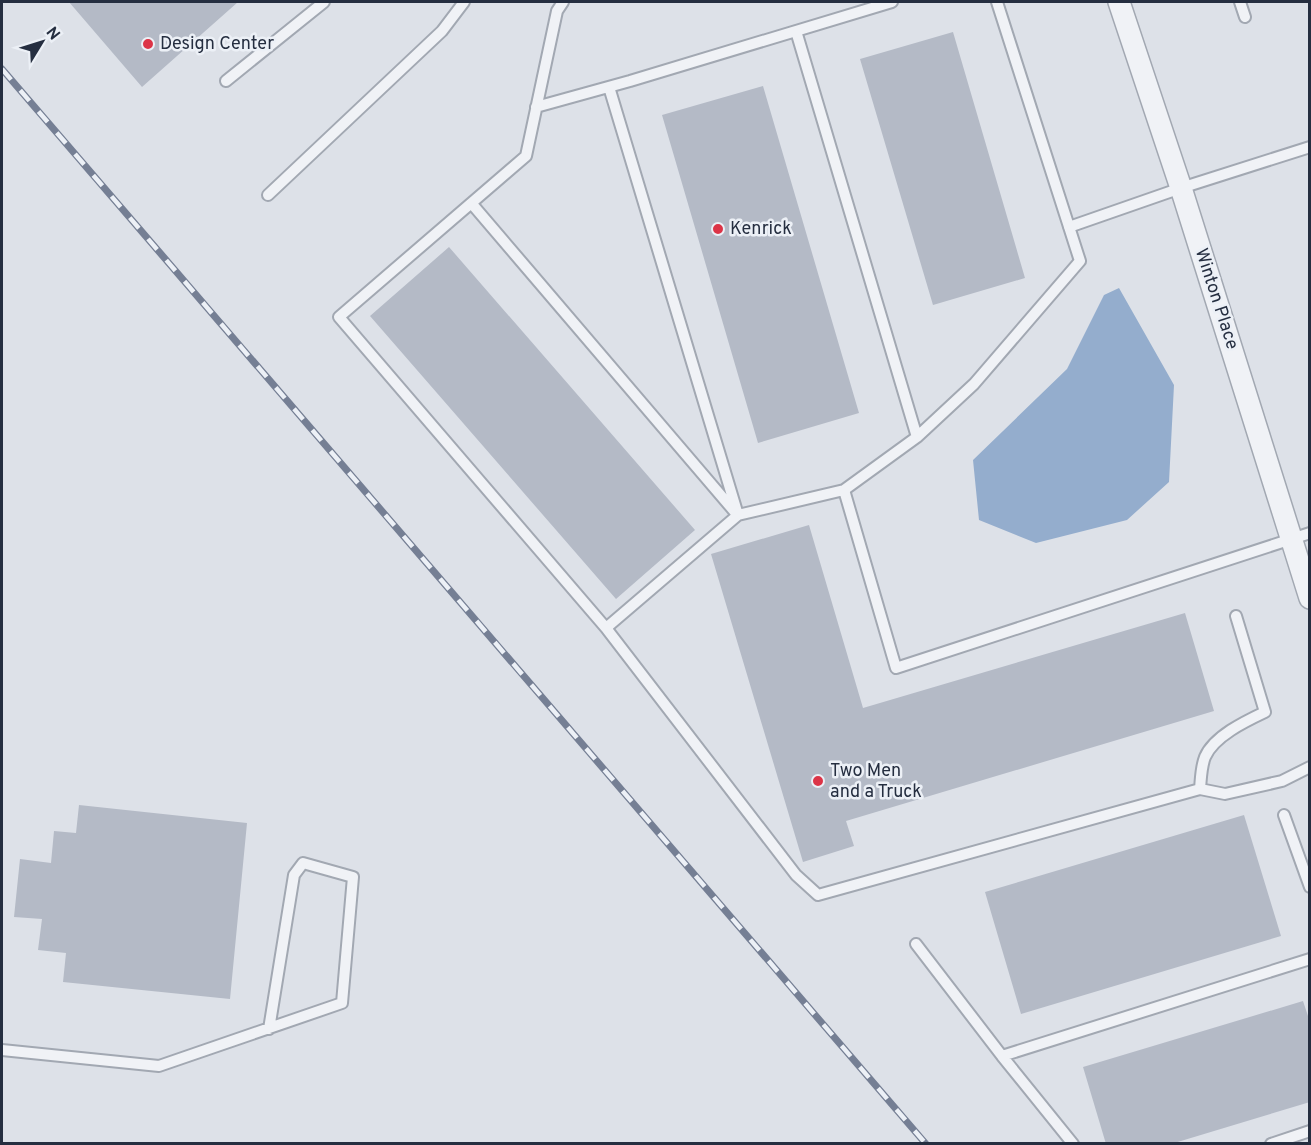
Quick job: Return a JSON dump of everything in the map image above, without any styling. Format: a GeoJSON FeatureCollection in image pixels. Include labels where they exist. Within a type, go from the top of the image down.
{"type":"FeatureCollection","features":[{"type":"Feature","properties":{"kind":"street","name":"Winton Place"},"geometry":{"type":"LineString","coordinates":[[1119,2],[1300,535],[1310,598]]}},
{"type":"Feature","properties":{"kind":"lane"},"geometry":{"type":"LineString","coordinates":[[226,81],[324,2]]}},
{"type":"Feature","properties":{"kind":"lane"},"geometry":{"type":"LineString","coordinates":[[268,195],[442,31],[464,2]]}},
{"type":"Feature","properties":{"kind":"lane"},"geometry":{"type":"LineString","coordinates":[[563,2],[557,11],[526,156],[339,317],[606,628],[796,875],[818,895],[1200,789],[1225,794],[1282,781],[1310,767]]}},
{"type":"Feature","properties":{"kind":"lane"},"geometry":{"type":"LineString","coordinates":[[536,107],[892,2]]}},
{"type":"Feature","properties":{"kind":"lane"},"geometry":{"type":"LineString","coordinates":[[606,628],[738,515],[844,490],[917,436],[974,384],[1080,261],[997,2]]}},
{"type":"Feature","properties":{"kind":"lane"},"geometry":{"type":"LineString","coordinates":[[1240,2],[1245,17]]}},
{"type":"Feature","properties":{"kind":"lane"},"geometry":{"type":"LineString","coordinates":[[796,31],[917,436]]}},
{"type":"Feature","properties":{"kind":"lane"},"geometry":{"type":"LineString","coordinates":[[609,87],[738,515]]}},
{"type":"Feature","properties":{"kind":"lane"},"geometry":{"type":"LineString","coordinates":[[1069,227],[1310,147]]}},
{"type":"Feature","properties":{"kind":"lane"},"geometry":{"type":"LineString","coordinates":[[472,204],[738,515]]}},
{"type":"Feature","properties":{"kind":"lane"},"geometry":{"type":"LineString","coordinates":[[844,490],[896,668],[1300,535]]}},
{"type":"Feature","properties":{"kind":"lane"},"geometry":{"type":"LineString","coordinates":[[1200,789],[1205,755],[1230,731],[1265,712],[1236,616]]}},
{"type":"Feature","properties":{"kind":"lane"},"geometry":{"type":"LineString","coordinates":[[1284,814],[1310,887]]}},
{"type":"Feature","properties":{"kind":"lane"},"geometry":{"type":"LineString","coordinates":[[2,1050],[159,1066],[269,1029],[342,1003],[354,876],[303,863],[294,875],[269,1029]]}},
{"type":"Feature","properties":{"kind":"lane"},"geometry":{"type":"LineString","coordinates":[[916,944],[1002,1056],[1073,1143]]}},
{"type":"Feature","properties":{"kind":"lane"},"geometry":{"type":"LineString","coordinates":[[1002,1056],[1310,959]]}},
{"type":"Feature","properties":{"kind":"lane"},"geometry":{"type":"LineString","coordinates":[[1271,1143],[1310,1131]]}},
{"type":"Feature","properties":{"kind":"water"},"geometry":{"type":"Polygon","coordinates":[[[1119,288],[1174,385],[1169,482],[1127,520],[1036,543],[979,520],[973,460],[1067,369],[1104,295],[1119,288]]]}},
{"type":"Feature","properties":{"kind":"building","name":"Design Center"},"geometry":{"type":"Polygon","coordinates":[[[69,2],[238,2],[142,87],[69,2]]]}},
{"type":"Feature","properties":{"kind":"building"},"geometry":{"type":"Polygon","coordinates":[[[953,32],[1025,278],[933,305],[860,59],[953,32]]]}},
{"type":"Feature","properties":{"kind":"building"},"geometry":{"type":"Polygon","coordinates":[[[763,86],[859,413],[758,443],[662,115],[763,86]]]}},
{"type":"Feature","properties":{"kind":"building"},"geometry":{"type":"Polygon","coordinates":[[[449,247],[695,530],[616,599],[370,316],[449,247]]]}},
{"type":"Feature","properties":{"kind":"building"},"geometry":{"type":"Polygon","coordinates":[[[809,525],[863,708],[1185,613],[1214,711],[846,821],[854,846],[803,862],[711,554],[809,525]]]}},
{"type":"Feature","properties":{"kind":"building"},"geometry":{"type":"Polygon","coordinates":[[[79,805],[247,823],[230,999],[63,982],[66,953],[38,950],[42,919],[14,917],[20,859],[51,863],[54,831],[76,833],[79,805]]]}},
{"type":"Feature","properties":{"kind":"building"},"geometry":{"type":"Polygon","coordinates":[[[1244,815],[1281,936],[1021,1014],[985,892],[1244,815]]]}},
{"type":"Feature","properties":{"kind":"building"},"geometry":{"type":"Polygon","coordinates":[[[1303,1001],[1310,1022],[1310,1102],[1171,1144],[1106,1144],[1083,1067],[1303,1001]]]}},
{"type":"Feature","properties":{"kind":"railway"},"geometry":{"type":"LineString","coordinates":[[2,69],[926,1144]]}},
{"type":"Feature","properties":{"kind":"place","name":"Design Center"},"geometry":{"type":"Point","coordinates":[148,44]}},
{"type":"Feature","properties":{"kind":"place","name":"Kenrick"},"geometry":{"type":"Point","coordinates":[718,229]}},
{"type":"Feature","properties":{"kind":"place","name":"Two Men and a Truck"},"geometry":{"type":"Point","coordinates":[818,781]}}]}
